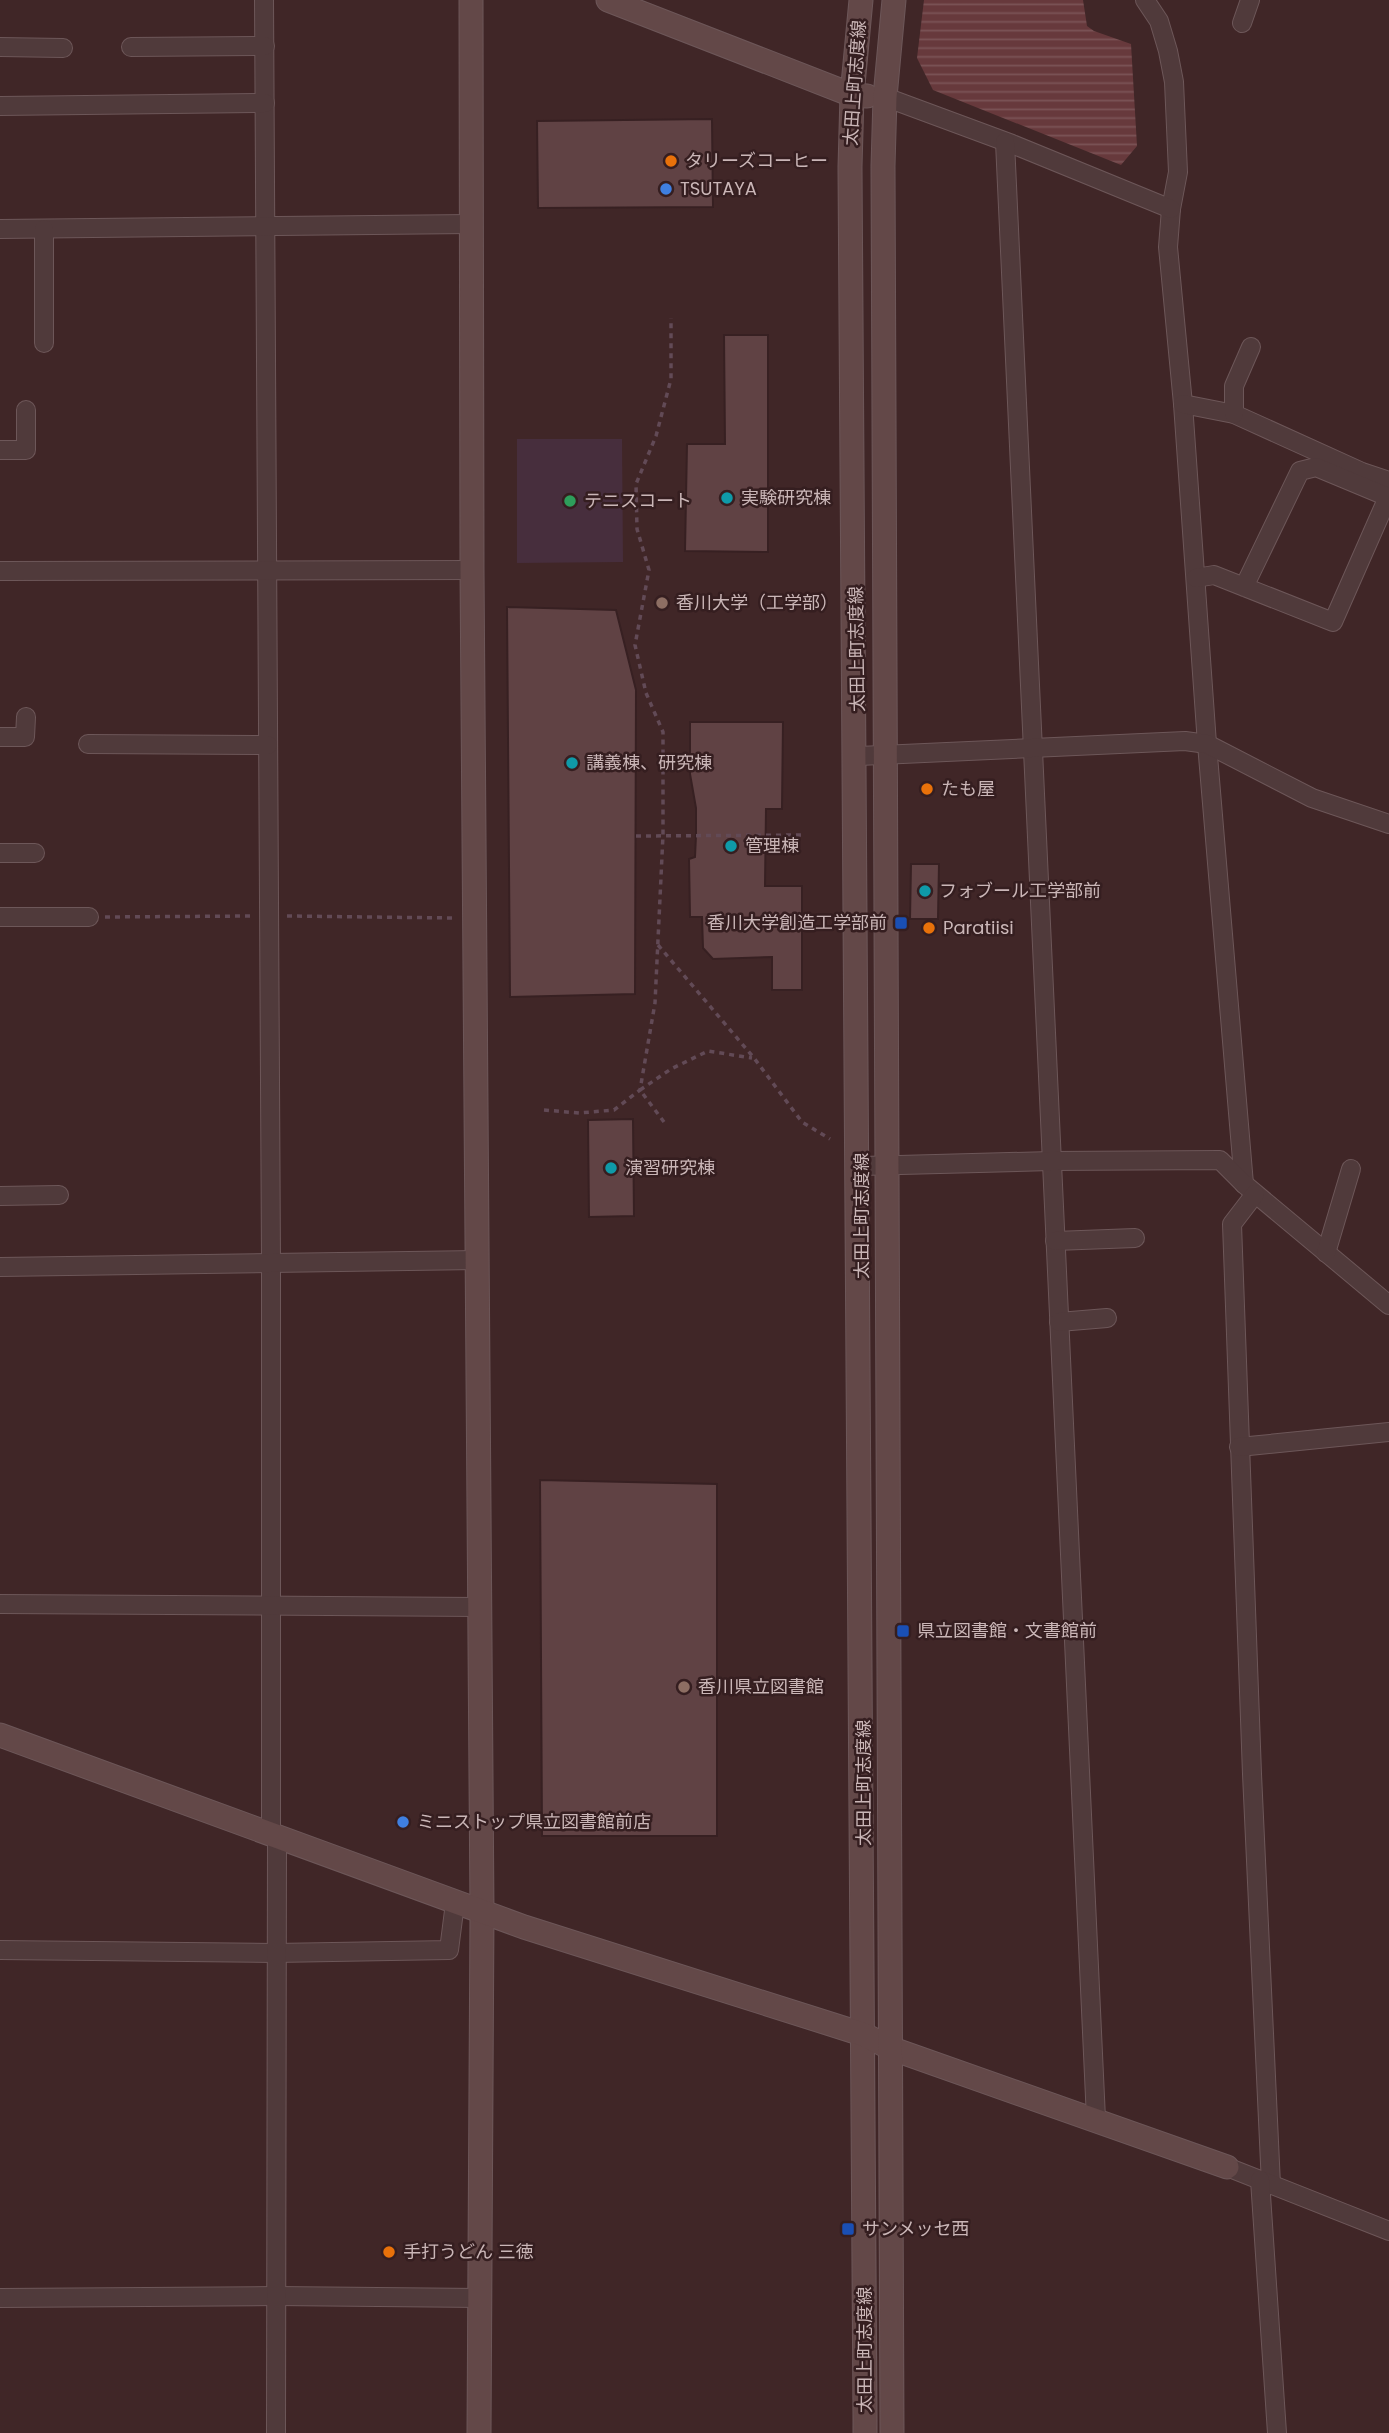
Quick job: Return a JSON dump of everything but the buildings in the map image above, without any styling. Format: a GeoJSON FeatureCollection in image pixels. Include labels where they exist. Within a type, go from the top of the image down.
{"type":"FeatureCollection","features":[{"type":"Feature","properties":{"kind":"main road"},"geometry":{"type":"LineString","coordinates":[[471,0],[470,224],[482,1912],[480,2433]]}},
{"type":"Feature","properties":{"kind":"main road"},"geometry":{"type":"LineString","coordinates":[[608,0],[852,95],[885,97]]}},
{"type":"Feature","properties":{"kind":"main road","name":"太田上町志度線"},"geometry":{"type":"LineString","coordinates":[[861,0],[852,95],[849,167],[859,756],[862,1166],[865,2433]]}},
{"type":"Feature","properties":{"kind":"main road","name":"太田上町志度線"},"geometry":{"type":"LineString","coordinates":[[892,2433],[883,194],[885,97],[894,0]]}},
{"type":"Feature","properties":{"kind":"main road"},"geometry":{"type":"LineString","coordinates":[[0,1735],[455,1903],[865,2035],[890,2048],[1227,2166]]}},
{"type":"Feature","properties":{"kind":"street"},"geometry":{"type":"LineString","coordinates":[[264,0],[276,2433]]}},
{"type":"Feature","properties":{"kind":"street"},"geometry":{"type":"LineString","coordinates":[[1145,0],[1159,21],[1174,82],[1178,172],[1168,247],[1183,404],[1207,744],[1250,1189],[1232,1223],[1277,2433]]}},
{"type":"Feature","properties":{"kind":"street"},"geometry":{"type":"LineString","coordinates":[[1242,23],[1250,0]]}},
{"type":"Feature","properties":{"kind":"street"},"geometry":{"type":"LineString","coordinates":[[131,47],[265,46]]}},
{"type":"Feature","properties":{"kind":"street"},"geometry":{"type":"LineString","coordinates":[[0,47],[63,48]]}},
{"type":"Feature","properties":{"kind":"street"},"geometry":{"type":"LineString","coordinates":[[885,97],[1171,209]]}},
{"type":"Feature","properties":{"kind":"street"},"geometry":{"type":"LineString","coordinates":[[0,106],[265,103]]}},
{"type":"Feature","properties":{"kind":"street"},"geometry":{"type":"LineString","coordinates":[[1004,142],[1096,2119]]}},
{"type":"Feature","properties":{"kind":"street"},"geometry":{"type":"LineString","coordinates":[[0,229],[470,224]]}},
{"type":"Feature","properties":{"kind":"street"},"geometry":{"type":"LineString","coordinates":[[44,229],[44,343]]}},
{"type":"Feature","properties":{"kind":"street"},"geometry":{"type":"LineString","coordinates":[[1234,414],[1234,386],[1251,347]]}},
{"type":"Feature","properties":{"kind":"street"},"geometry":{"type":"LineString","coordinates":[[1183,404],[1234,414],[1362,472],[1389,481]]}},
{"type":"Feature","properties":{"kind":"street"},"geometry":{"type":"LineString","coordinates":[[0,450],[26,450],[26,410]]}},
{"type":"Feature","properties":{"kind":"street"},"geometry":{"type":"LineString","coordinates":[[1196,578],[1214,575],[1244,587],[1333,622],[1388,497],[1316,467],[1300,471],[1244,587]]}},
{"type":"Feature","properties":{"kind":"street"},"geometry":{"type":"LineString","coordinates":[[0,571],[472,570]]}},
{"type":"Feature","properties":{"kind":"street"},"geometry":{"type":"LineString","coordinates":[[0,737],[25,737],[26,716]]}},
{"type":"Feature","properties":{"kind":"street"},"geometry":{"type":"LineString","coordinates":[[859,756],[1185,741],[1207,744],[1312,798],[1389,824]]}},
{"type":"Feature","properties":{"kind":"street"},"geometry":{"type":"LineString","coordinates":[[88,744],[268,745]]}},
{"type":"Feature","properties":{"kind":"street"},"geometry":{"type":"LineString","coordinates":[[0,853],[35,853]]}},
{"type":"Feature","properties":{"kind":"street"},"geometry":{"type":"LineString","coordinates":[[0,917],[89,917]]}},
{"type":"Feature","properties":{"kind":"street"},"geometry":{"type":"LineString","coordinates":[[862,1166],[1220,1160],[1250,1189],[1389,1304]]}},
{"type":"Feature","properties":{"kind":"street"},"geometry":{"type":"LineString","coordinates":[[1326,1252],[1351,1169]]}},
{"type":"Feature","properties":{"kind":"street"},"geometry":{"type":"LineString","coordinates":[[0,1196],[59,1195]]}},
{"type":"Feature","properties":{"kind":"street"},"geometry":{"type":"LineString","coordinates":[[1055,1241],[1135,1238]]}},
{"type":"Feature","properties":{"kind":"street"},"geometry":{"type":"LineString","coordinates":[[0,1267],[477,1261]]}},
{"type":"Feature","properties":{"kind":"street"},"geometry":{"type":"LineString","coordinates":[[1059,1322],[1107,1318]]}},
{"type":"Feature","properties":{"kind":"street"},"geometry":{"type":"LineString","coordinates":[[1239,1447],[1389,1432]]}},
{"type":"Feature","properties":{"kind":"street"},"geometry":{"type":"LineString","coordinates":[[0,1604],[480,1607]]}},
{"type":"Feature","properties":{"kind":"street"},"geometry":{"type":"LineString","coordinates":[[0,1950],[275,1953],[449,1950],[455,1903]]}},
{"type":"Feature","properties":{"kind":"street"},"geometry":{"type":"LineString","coordinates":[[1227,2166],[1389,2231]]}},
{"type":"Feature","properties":{"kind":"street"},"geometry":{"type":"LineString","coordinates":[[0,2298],[480,2298]]}},
{"type":"Feature","properties":{"kind":"path"},"geometry":{"type":"LineString","coordinates":[[664,1122],[640,1090],[655,1003],[663,835],[663,732],[646,692],[635,645],[649,570],[637,528],[636,484],[656,436],[671,379],[671,318]]}},
{"type":"Feature","properties":{"kind":"path"},"geometry":{"type":"LineString","coordinates":[[636,836],[805,835]]}},
{"type":"Feature","properties":{"kind":"path"},"geometry":{"type":"LineString","coordinates":[[658,945],[754,1058],[803,1122],[830,1139]]}},
{"type":"Feature","properties":{"kind":"path"},"geometry":{"type":"LineString","coordinates":[[544,1110],[579,1114],[614,1110],[671,1069],[708,1051],[754,1058]]}},
{"type":"Feature","properties":{"kind":"shaded area"},"geometry":{"type":"Polygon","coordinates":[[[924,0],[1083,0],[1087,26],[1131,44],[1137,146],[1121,165],[933,90],[917,58],[924,0]]]}},
{"type":"Feature","properties":{"kind":"shaded area","name":"テニスコート"},"geometry":{"type":"Polygon","coordinates":[[[517,439],[622,439],[623,562],[517,563],[517,439]]]}},
{"type":"Feature","properties":{"kind":"place","name":"タリーズコーヒー"},"geometry":{"type":"Point","coordinates":[671,161]}},
{"type":"Feature","properties":{"kind":"place","name":"TSUTAYA"},"geometry":{"type":"Point","coordinates":[666,189]}},
{"type":"Feature","properties":{"kind":"place","name":"実験研究棟"},"geometry":{"type":"Point","coordinates":[727,498]}},
{"type":"Feature","properties":{"kind":"place","name":"テニスコート"},"geometry":{"type":"Point","coordinates":[570,501]}},
{"type":"Feature","properties":{"kind":"place","name":"香川大学（工学部）"},"geometry":{"type":"Point","coordinates":[662,603]}},
{"type":"Feature","properties":{"kind":"place","name":"講義棟、研究棟"},"geometry":{"type":"Point","coordinates":[572,763]}},
{"type":"Feature","properties":{"kind":"place","name":"たも屋"},"geometry":{"type":"Point","coordinates":[927,789]}},
{"type":"Feature","properties":{"kind":"place","name":"管理棟"},"geometry":{"type":"Point","coordinates":[731,846]}},
{"type":"Feature","properties":{"kind":"place","name":"フォブール工学部前"},"geometry":{"type":"Point","coordinates":[925,891]}},
{"type":"Feature","properties":{"kind":"place","name":"香川大学創造工学部前"},"geometry":{"type":"Point","coordinates":[901,923]}},
{"type":"Feature","properties":{"kind":"place","name":"Paratiisi"},"geometry":{"type":"Point","coordinates":[929,928]}},
{"type":"Feature","properties":{"kind":"place","name":"演習研究棟"},"geometry":{"type":"Point","coordinates":[611,1168]}},
{"type":"Feature","properties":{"kind":"place","name":"県立図書館・文書館前"},"geometry":{"type":"Point","coordinates":[903,1631]}},
{"type":"Feature","properties":{"kind":"place","name":"香川県立図書館"},"geometry":{"type":"Point","coordinates":[684,1687]}},
{"type":"Feature","properties":{"kind":"place","name":"ミニストップ県立図書館前店"},"geometry":{"type":"Point","coordinates":[403,1822]}},
{"type":"Feature","properties":{"kind":"place","name":"サンメッセ西"},"geometry":{"type":"Point","coordinates":[848,2229]}},
{"type":"Feature","properties":{"kind":"place","name":"手打うどん 三徳"},"geometry":{"type":"Point","coordinates":[389,2252]}}]}
